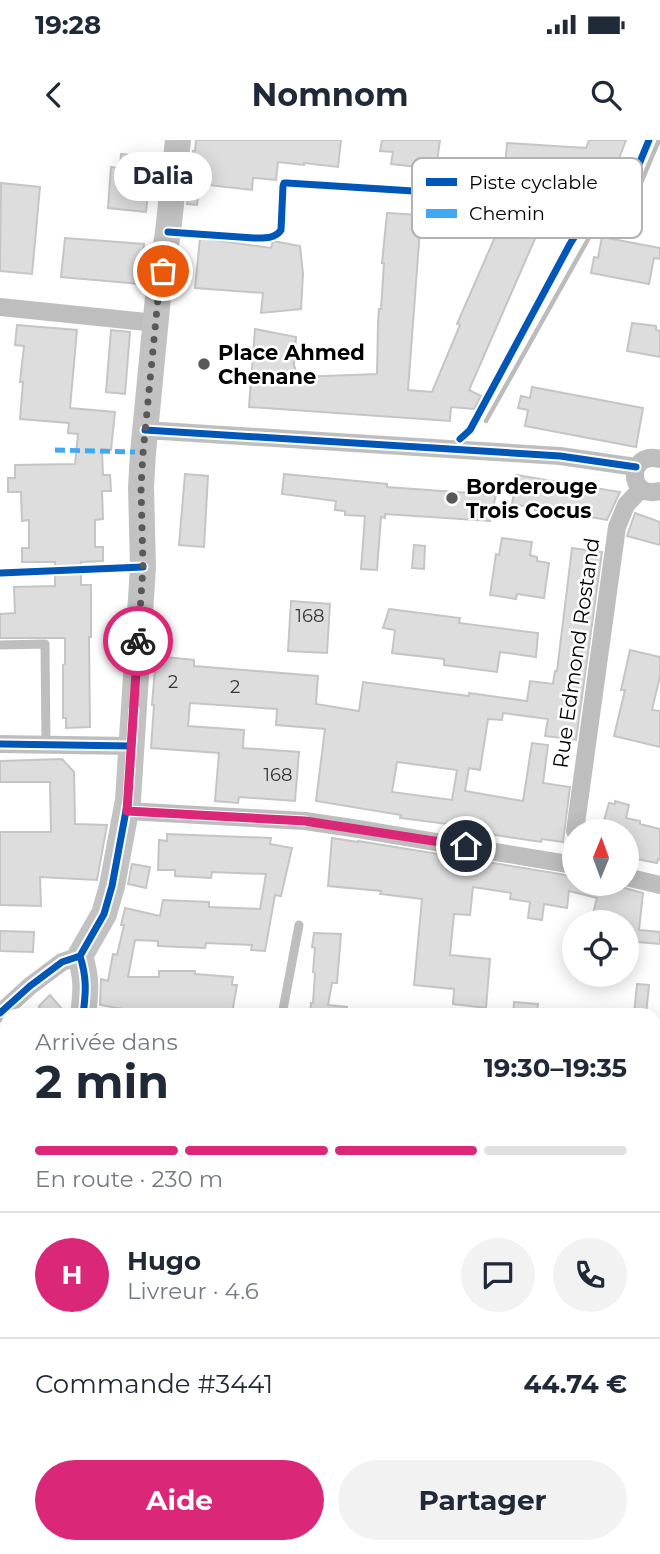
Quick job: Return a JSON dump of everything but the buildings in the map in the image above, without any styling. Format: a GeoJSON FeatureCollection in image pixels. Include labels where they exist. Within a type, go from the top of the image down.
{"type":"FeatureCollection","features":[{"type":"Feature","properties":{"kind":"street"},"geometry":{"type":"LineString","coordinates":[[6,1008],[62,962],[80,956],[104,914],[127,811],[143,567],[141,487],[145,430],[178,140]]}},
{"type":"Feature","properties":{"kind":"street"},"geometry":{"type":"LineString","coordinates":[[0,307],[156,323]]}},
{"type":"Feature","properties":{"kind":"street"},"geometry":{"type":"LineString","coordinates":[[145,430],[559,456],[636,467]]}},
{"type":"Feature","properties":{"kind":"street"},"geometry":{"type":"LineString","coordinates":[[660,458],[640,461],[636,467],[635,479],[641,489],[649,493],[660,491]]}},
{"type":"Feature","properties":{"kind":"street","name":"Rue Edmond Rostand"},"geometry":{"type":"LineString","coordinates":[[576,819],[617,527],[626,505],[641,489]]}},
{"type":"Feature","properties":{"kind":"street"},"geometry":{"type":"LineString","coordinates":[[0,744],[131,746]]}},
{"type":"Feature","properties":{"kind":"street"},"geometry":{"type":"LineString","coordinates":[[127,811],[305,821],[562,862]]}},
{"type":"Feature","properties":{"kind":"street"},"geometry":{"type":"LineString","coordinates":[[639,880],[660,885]]}},
{"type":"Feature","properties":{"kind":"street"},"geometry":{"type":"LineString","coordinates":[[80,956],[87,987],[84,1008]]}},
{"type":"Feature","properties":{"kind":"lane"},"geometry":{"type":"LineString","coordinates":[[0,645],[45,644],[46,744]]}},
{"type":"Feature","properties":{"kind":"lane"},"geometry":{"type":"LineString","coordinates":[[283,1008],[299,925]]}},
{"type":"Feature","properties":{"kind":"waterway"},"geometry":{"type":"LineString","coordinates":[[642,180],[659,140]]}},
{"type":"Feature","properties":{"kind":"waterway"},"geometry":{"type":"LineString","coordinates":[[486,421],[589,238]]}},
{"type":"Feature","properties":{"kind":"marked path"},"geometry":{"type":"LineString","coordinates":[[55,450],[135,452]]}},
{"type":"Feature","properties":{"kind":"cycle path"},"geometry":{"type":"LineString","coordinates":[[642,158],[649,140]]}},
{"type":"Feature","properties":{"kind":"cycle path"},"geometry":{"type":"LineString","coordinates":[[168,232],[254,238],[272,236],[281,230],[284,183],[412,191]]}},
{"type":"Feature","properties":{"kind":"cycle path"},"geometry":{"type":"LineString","coordinates":[[460,439],[470,430],[574,238]]}},
{"type":"Feature","properties":{"kind":"cycle path"},"geometry":{"type":"LineString","coordinates":[[145,430],[560,456],[636,467]]}},
{"type":"Feature","properties":{"kind":"cycle path"},"geometry":{"type":"LineString","coordinates":[[0,573],[143,567]]}},
{"type":"Feature","properties":{"kind":"cycle path"},"geometry":{"type":"LineString","coordinates":[[84,1008],[84,971],[80,956],[104,914],[112,886],[128,800],[134,710]]}},
{"type":"Feature","properties":{"kind":"cycle path"},"geometry":{"type":"LineString","coordinates":[[0,744],[131,746]]}},
{"type":"Feature","properties":{"kind":"cycle path"},"geometry":{"type":"LineString","coordinates":[[127,811],[305,821]]}},
{"type":"Feature","properties":{"kind":"cycle path"},"geometry":{"type":"LineString","coordinates":[[6,1008],[62,962],[80,956]]}},
{"type":"Feature","properties":{"kind":"way so far"},"geometry":{"type":"LineString","coordinates":[[138,641],[143,567],[143,453],[163,271]]}},
{"type":"Feature","properties":{"kind":"place","name":"Dalia"},"geometry":{"type":"Point","coordinates":[163,271]}},
{"type":"Feature","properties":{"kind":"place","name":"Place Ahmed Chenane"},"geometry":{"type":"Point","coordinates":[204,364]}},
{"type":"Feature","properties":{"kind":"place","name":"Borderouge Trois Cocus"},"geometry":{"type":"Point","coordinates":[452,498]}},
{"type":"Feature","properties":{"kind":"route"},"geometry":{"type":"LineString","coordinates":[[138,641],[127,811],[305,821],[466,846]]}}]}
